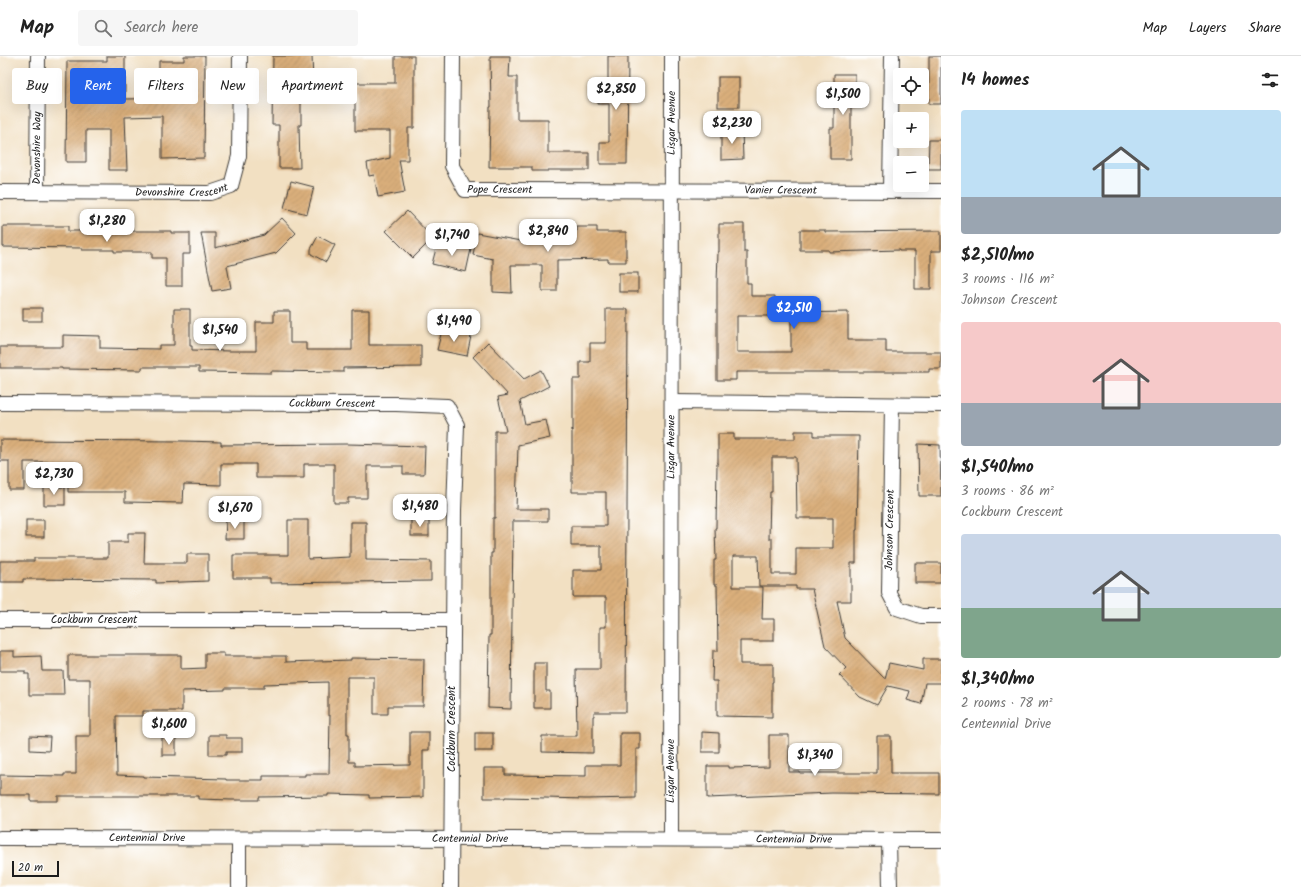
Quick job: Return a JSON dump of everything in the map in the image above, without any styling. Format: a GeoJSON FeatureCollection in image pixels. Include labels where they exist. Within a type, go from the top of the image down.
{"type":"FeatureCollection","features":[{"type":"Feature","properties":{"kind":"street","name":"Devonshire Way"},"geometry":{"type":"LineString","coordinates":[[37,192],[38,56]]}},
{"type":"Feature","properties":{"kind":"street","name":"Devonshire Crescent"},"geometry":{"type":"LineString","coordinates":[[0,192],[210,193],[231,186],[239,156],[240,56]]}},
{"type":"Feature","properties":{"kind":"street","name":"Pope Crescent"},"geometry":{"type":"LineString","coordinates":[[453,56],[452,166],[465,190],[672,190]]}},
{"type":"Feature","properties":{"kind":"street","name":"Lisgar Avenue"},"geometry":{"type":"LineString","coordinates":[[671,839],[672,56]]}},
{"type":"Feature","properties":{"kind":"street"},"geometry":{"type":"LineString","coordinates":[[890,191],[892,56]]}},
{"type":"Feature","properties":{"kind":"street","name":"Vanier Crescent"},"geometry":{"type":"LineString","coordinates":[[672,190],[941,191]]}},
{"type":"Feature","properties":{"kind":"street"},"geometry":{"type":"LineString","coordinates":[[672,402],[941,405]]}},
{"type":"Feature","properties":{"kind":"street","name":"Cockburn Crescent"},"geometry":{"type":"LineString","coordinates":[[0,403],[388,404],[447,406],[457,425],[454,510],[451,887]]}},
{"type":"Feature","properties":{"kind":"street","name":"Johnson Crescent"},"geometry":{"type":"LineString","coordinates":[[892,405],[889,593],[897,608],[921,616],[941,616]]}},
{"type":"Feature","properties":{"kind":"street","name":"Cockburn Crescent"},"geometry":{"type":"LineString","coordinates":[[0,620],[453,620]]}},
{"type":"Feature","properties":{"kind":"street","name":"Centennial Drive"},"geometry":{"type":"LineString","coordinates":[[0,838],[941,840]]}},
{"type":"Feature","properties":{"kind":"street"},"geometry":{"type":"LineString","coordinates":[[239,839],[239,887]]}},
{"type":"Feature","properties":{"kind":"street"},"geometry":{"type":"LineString","coordinates":[[889,840],[890,887]]}},
{"type":"Feature","properties":{"kind":"building"},"geometry":{"type":"Polygon","coordinates":[[[107,56],[125,56],[125,68],[70,68],[70,104],[126,104],[126,99],[134,99],[134,104],[198,104],[198,68],[159,68],[159,61],[184,61],[184,56],[205,56],[204,158],[162,159],[162,116],[125,117],[127,170],[109,170],[109,130],[86,130],[86,162],[66,162],[67,61],[107,61],[107,56]]]}},
{"type":"Feature","properties":{"kind":"building"},"geometry":{"type":"Polygon","coordinates":[[[273,56],[312,56],[312,68],[273,68],[273,56]]]}},
{"type":"Feature","properties":{"kind":"building"},"geometry":{"type":"Polygon","coordinates":[[[395,56],[414,56],[414,128],[408,128],[408,160],[399,160],[405,192],[378,197],[374,175],[369,176],[367,163],[390,158],[390,131],[355,131],[357,83],[395,83],[395,56]]]}},
{"type":"Feature","properties":{"kind":"building"},"geometry":{"type":"Polygon","coordinates":[[[490,56],[510,56],[509,77],[517,77],[517,119],[548,119],[548,153],[589,153],[589,170],[532,171],[532,167],[489,167],[491,107],[490,56]]]}},
{"type":"Feature","properties":{"kind":"building"},"geometry":{"type":"Polygon","coordinates":[[[608,56],[628,56],[627,164],[600,164],[600,142],[609,142],[609,104],[598,104],[598,86],[608,86],[608,56]]]}},
{"type":"Feature","properties":{"kind":"building"},"geometry":{"type":"Polygon","coordinates":[[[929,56],[941,56],[941,104],[929,104],[929,56]]]}},
{"type":"Feature","properties":{"kind":"building"},"geometry":{"type":"Polygon","coordinates":[[[834,74],[855,74],[855,106],[851,106],[851,159],[830,159],[830,128],[834,128],[834,74]]]}},
{"type":"Feature","properties":{"kind":"building"},"geometry":{"type":"Polygon","coordinates":[[[718,77],[739,77],[739,107],[718,107],[718,77]]]}},
{"type":"Feature","properties":{"kind":"building"},"geometry":{"type":"Polygon","coordinates":[[[272,104],[301,104],[301,125],[299,125],[300,168],[279,168],[279,125],[272,125],[272,104]]]}},
{"type":"Feature","properties":{"kind":"building"},"geometry":{"type":"Polygon","coordinates":[[[721,130],[742,130],[743,159],[721,160],[721,130]]]}},
{"type":"Feature","properties":{"kind":"building"},"geometry":{"type":"Polygon","coordinates":[[[929,140],[941,140],[941,169],[929,169],[929,140]]]}},
{"type":"Feature","properties":{"kind":"building"},"geometry":{"type":"Polygon","coordinates":[[[291,181],[314,187],[307,214],[284,208],[291,181]]]}},
{"type":"Feature","properties":{"kind":"building"},"geometry":{"type":"Polygon","coordinates":[[[407,211],[433,238],[413,258],[386,231],[407,211]]]}},
{"type":"Feature","properties":{"kind":"building"},"geometry":{"type":"Polygon","coordinates":[[[282,218],[296,233],[276,253],[227,266],[231,288],[212,291],[201,233],[215,233],[215,248],[264,235],[282,218]]]}},
{"type":"Feature","properties":{"kind":"building"},"geometry":{"type":"Polygon","coordinates":[[[719,224],[744,224],[744,252],[747,252],[747,283],[751,283],[751,296],[775,296],[775,316],[737,316],[737,352],[791,352],[791,313],[848,312],[848,340],[886,340],[886,352],[941,352],[941,369],[929,369],[929,372],[736,372],[736,380],[717,380],[717,283],[719,224]]]}},
{"type":"Feature","properties":{"kind":"building"},"geometry":{"type":"Polygon","coordinates":[[[3,226],[68,226],[68,231],[114,231],[114,226],[128,226],[128,231],[171,231],[171,233],[190,233],[190,254],[182,254],[182,286],[166,286],[166,258],[152,258],[152,252],[114,252],[114,250],[82,250],[82,248],[3,247],[3,226]]]}},
{"type":"Feature","properties":{"kind":"building"},"geometry":{"type":"Polygon","coordinates":[[[577,227],[597,227],[597,232],[626,232],[626,262],[608,262],[608,259],[557,260],[557,291],[542,291],[542,265],[511,265],[512,293],[493,292],[493,259],[473,255],[477,233],[526,242],[525,231],[577,231],[577,227]]]}},
{"type":"Feature","properties":{"kind":"building"},"geometry":{"type":"Polygon","coordinates":[[[800,230],[825,230],[825,232],[941,231],[941,251],[931,251],[931,289],[915,289],[915,251],[829,252],[829,250],[800,250],[800,230]]]}},
{"type":"Feature","properties":{"kind":"building"},"geometry":{"type":"Polygon","coordinates":[[[318,236],[335,245],[326,262],[311,254],[311,249],[318,236]]]}},
{"type":"Feature","properties":{"kind":"building"},"geometry":{"type":"Polygon","coordinates":[[[438,241],[471,249],[466,272],[432,264],[438,241]]]}},
{"type":"Feature","properties":{"kind":"building"},"geometry":{"type":"Polygon","coordinates":[[[619,273],[638,273],[638,292],[619,292],[619,273]]]}},
{"type":"Feature","properties":{"kind":"building"},"geometry":{"type":"Polygon","coordinates":[[[23,308],[42,308],[42,321],[23,321],[23,308]]]}},
{"type":"Feature","properties":{"kind":"building"},"geometry":{"type":"Polygon","coordinates":[[[174,309],[190,309],[190,346],[192,346],[192,350],[230,351],[256,351],[256,322],[274,322],[274,311],[290,311],[290,343],[306,343],[306,350],[352,350],[352,310],[369,310],[369,345],[421,345],[421,367],[343,368],[343,372],[271,371],[271,373],[199,372],[199,367],[142,367],[142,370],[0,368],[0,347],[63,347],[63,335],[100,336],[100,348],[159,349],[159,345],[174,345],[174,309]]]}},
{"type":"Feature","properties":{"kind":"building"},"geometry":{"type":"Polygon","coordinates":[[[606,309],[628,309],[626,712],[594,712],[593,753],[542,752],[542,736],[577,736],[576,669],[600,669],[600,627],[606,627],[606,597],[573,597],[573,570],[601,570],[601,546],[571,546],[571,526],[606,526],[606,492],[572,492],[572,429],[573,431],[573,379],[580,379],[580,362],[590,362],[590,343],[606,343],[606,309]]]}},
{"type":"Feature","properties":{"kind":"building"},"geometry":{"type":"Polygon","coordinates":[[[442,330],[471,336],[467,356],[437,350],[442,330]]]}},
{"type":"Feature","properties":{"kind":"building"},"geometry":{"type":"Polygon","coordinates":[[[488,342],[524,379],[541,370],[549,386],[520,401],[525,424],[546,420],[550,438],[518,445],[516,509],[548,509],[548,521],[513,521],[511,709],[488,708],[489,635],[491,635],[491,553],[493,553],[493,518],[495,518],[495,431],[506,431],[498,397],[508,395],[473,357],[488,342]]]}},
{"type":"Feature","properties":{"kind":"building"},"geometry":{"type":"Polygon","coordinates":[[[795,431],[814,431],[814,436],[859,436],[856,563],[851,563],[851,601],[837,601],[845,638],[885,679],[889,663],[923,670],[923,659],[941,659],[941,683],[925,683],[921,704],[907,700],[910,691],[888,686],[877,705],[860,697],[839,675],[846,668],[825,646],[812,589],[796,589],[796,586],[759,586],[758,556],[733,556],[733,587],[763,587],[762,619],[774,619],[774,641],[740,641],[740,664],[773,664],[772,717],[717,716],[717,681],[712,681],[713,651],[718,651],[717,585],[714,585],[714,560],[716,560],[715,528],[718,434],[734,434],[734,439],[795,439],[795,431]],[[772,457],[772,492],[770,492],[769,539],[772,539],[772,574],[796,574],[796,548],[833,548],[833,518],[797,518],[796,457],[772,457]]]}},
{"type":"Feature","properties":{"kind":"building"},"geometry":{"type":"Polygon","coordinates":[[[0,440],[183,441],[221,442],[221,445],[347,444],[425,446],[424,474],[403,474],[403,466],[367,466],[367,498],[348,498],[348,503],[334,503],[334,464],[304,464],[304,478],[256,478],[256,464],[221,464],[221,485],[184,484],[183,503],[125,502],[125,492],[68,492],[68,462],[24,462],[24,490],[9,490],[9,461],[0,461],[0,440]]]}},
{"type":"Feature","properties":{"kind":"building"},"geometry":{"type":"Polygon","coordinates":[[[918,444],[940,445],[941,496],[919,496],[918,444]]]}},
{"type":"Feature","properties":{"kind":"building"},"geometry":{"type":"Polygon","coordinates":[[[44,487],[65,487],[65,505],[44,505],[44,487]]]}},
{"type":"Feature","properties":{"kind":"building"},"geometry":{"type":"Polygon","coordinates":[[[411,519],[429,519],[429,536],[411,536],[411,519]]]}},
{"type":"Feature","properties":{"kind":"building"},"geometry":{"type":"Polygon","coordinates":[[[26,520],[44,520],[44,537],[26,537],[26,520]]]}},
{"type":"Feature","properties":{"kind":"building"},"geometry":{"type":"Polygon","coordinates":[[[226,520],[244,520],[244,539],[225,539],[226,520]]]}},
{"type":"Feature","properties":{"kind":"building"},"geometry":{"type":"Polygon","coordinates":[[[288,520],[308,520],[308,559],[350,557],[350,522],[366,522],[366,560],[431,561],[431,581],[270,583],[270,578],[233,578],[233,555],[288,555],[288,520]]]}},
{"type":"Feature","properties":{"kind":"building"},"geometry":{"type":"Polygon","coordinates":[[[128,533],[145,533],[144,563],[187,563],[187,554],[208,554],[208,581],[156,583],[156,580],[23,579],[23,582],[0,582],[0,561],[34,561],[34,558],[108,558],[108,542],[128,542],[128,533]]]}},
{"type":"Feature","properties":{"kind":"building"},"geometry":{"type":"Polygon","coordinates":[[[915,563],[941,563],[941,583],[915,583],[915,563]]]}},
{"type":"Feature","properties":{"kind":"building"},"geometry":{"type":"Polygon","coordinates":[[[0,651],[14,651],[14,657],[41,656],[42,671],[63,671],[64,695],[29,695],[29,674],[25,674],[25,671],[0,671],[0,651]]]}},
{"type":"Feature","properties":{"kind":"building"},"geometry":{"type":"Polygon","coordinates":[[[205,653],[224,653],[224,656],[286,656],[286,662],[351,660],[351,658],[424,659],[423,706],[388,706],[388,714],[374,714],[374,677],[347,677],[347,734],[349,734],[349,762],[355,762],[355,766],[410,765],[410,732],[429,732],[429,750],[423,750],[423,797],[369,798],[369,795],[328,794],[328,796],[259,797],[259,800],[232,800],[198,799],[198,796],[58,796],[58,801],[31,801],[31,795],[0,795],[0,775],[64,776],[64,774],[76,774],[76,736],[90,736],[90,679],[68,679],[68,655],[181,655],[181,669],[205,668],[205,653]],[[328,682],[264,684],[264,688],[225,688],[225,690],[182,691],[182,711],[143,711],[143,716],[116,716],[117,775],[226,780],[263,780],[263,776],[305,776],[305,774],[329,774],[330,715],[328,715],[328,682]]]}},
{"type":"Feature","properties":{"kind":"building"},"geometry":{"type":"Polygon","coordinates":[[[534,663],[546,663],[546,691],[550,691],[550,708],[534,708],[534,663]]]}},
{"type":"Feature","properties":{"kind":"building"},"geometry":{"type":"Polygon","coordinates":[[[702,732],[719,733],[719,752],[702,752],[702,732]]]}},
{"type":"Feature","properties":{"kind":"building"},"geometry":{"type":"Polygon","coordinates":[[[475,733],[493,733],[493,751],[475,751],[475,733]]]}},
{"type":"Feature","properties":{"kind":"building"},"geometry":{"type":"Polygon","coordinates":[[[620,733],[640,733],[640,749],[636,749],[636,798],[484,798],[484,768],[505,768],[505,775],[586,776],[586,765],[620,765],[620,733]]]}},
{"type":"Feature","properties":{"kind":"building"},"geometry":{"type":"Polygon","coordinates":[[[209,735],[226,735],[226,738],[242,738],[242,752],[226,752],[226,755],[209,755],[209,735]]]}},
{"type":"Feature","properties":{"kind":"building"},"geometry":{"type":"Polygon","coordinates":[[[769,735],[789,735],[789,772],[800,773],[877,773],[877,736],[891,736],[891,773],[939,773],[939,794],[832,793],[707,798],[707,766],[729,766],[729,768],[769,767],[769,735]]]}},
{"type":"Feature","properties":{"kind":"building"},"geometry":{"type":"Polygon","coordinates":[[[30,736],[50,737],[49,751],[30,750],[30,736]]]}},
{"type":"Feature","properties":{"kind":"building"},"geometry":{"type":"Polygon","coordinates":[[[162,737],[176,737],[176,755],[162,755],[162,737]]]}}]}
